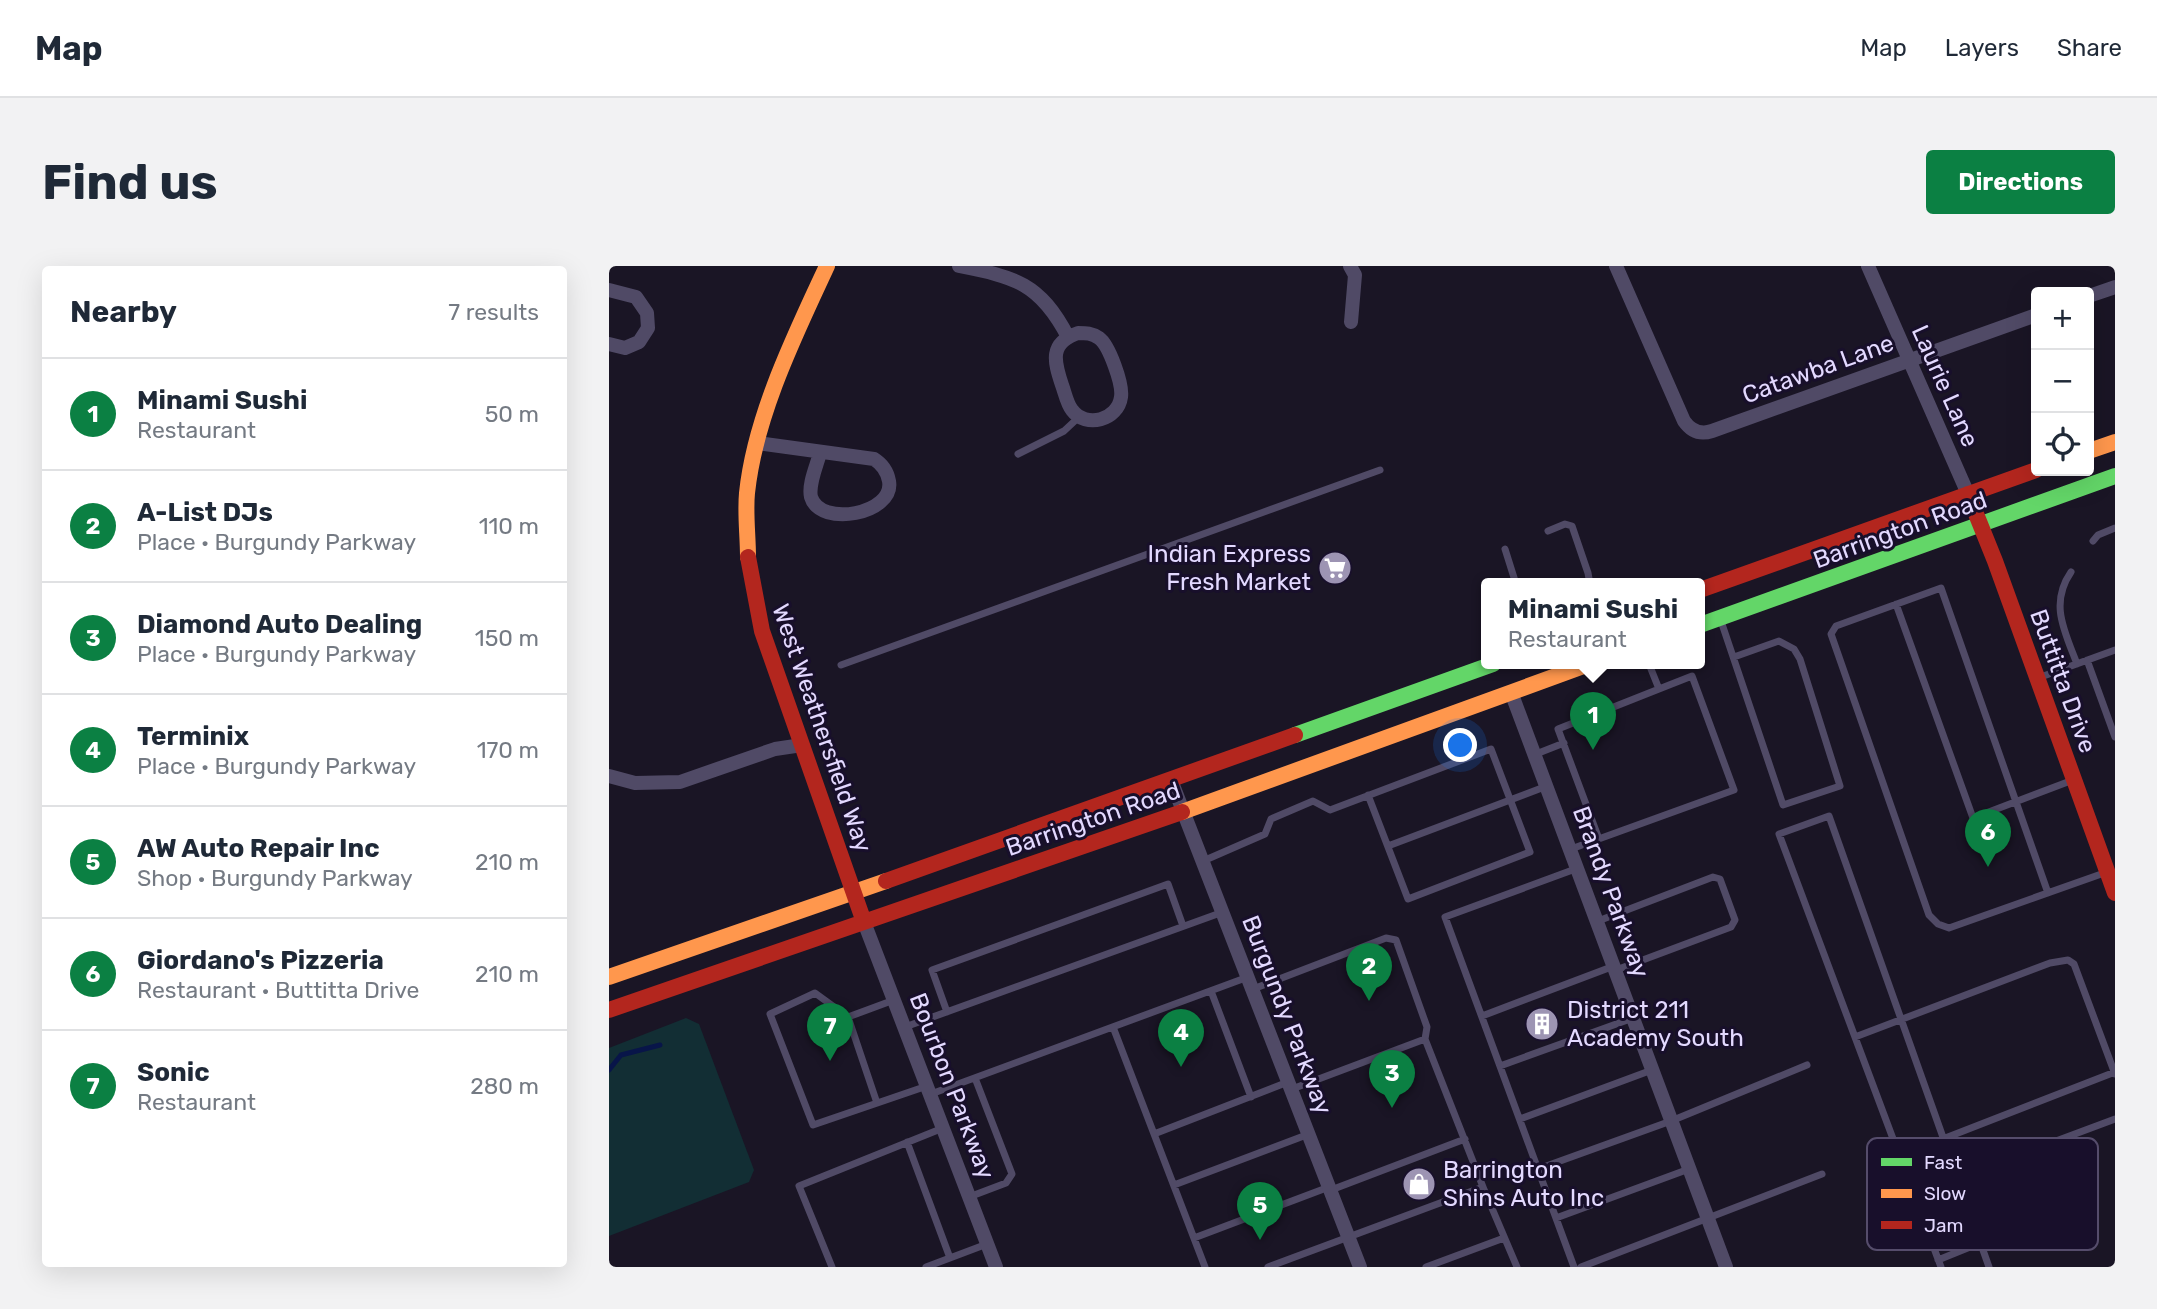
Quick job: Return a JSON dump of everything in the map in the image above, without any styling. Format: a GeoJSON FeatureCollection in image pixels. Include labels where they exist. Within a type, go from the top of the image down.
{"type":"FeatureCollection","features":[{"type":"Feature","properties":{"kind":"main road","name":"West Weathersfield Way"},"geometry":{"type":"LineString","coordinates":[[827,266],[783,360],[757,443],[747,493],[748,560],[762,631],[864,922]]}},
{"type":"Feature","properties":{"kind":"main road"},"geometry":{"type":"LineString","coordinates":[[2094,449],[2115,442]]}},
{"type":"Feature","properties":{"kind":"main road","name":"Barrington Road"},"geometry":{"type":"LineString","coordinates":[[1705,588],[2031,472]]}},
{"type":"Feature","properties":{"kind":"main road","name":"Barrington Road"},"geometry":{"type":"LineString","coordinates":[[1705,623],[2115,476]]}},
{"type":"Feature","properties":{"kind":"main road","name":"Laurie Lane"},"geometry":{"type":"LineString","coordinates":[[1968,494],[1980,525]]}},
{"type":"Feature","properties":{"kind":"main road","name":"Buttitta Drive"},"geometry":{"type":"LineString","coordinates":[[1980,525],[2115,893]]}},
{"type":"Feature","properties":{"kind":"main road","name":"Barrington Road"},"geometry":{"type":"LineString","coordinates":[[609,977],[1481,668]]}},
{"type":"Feature","properties":{"kind":"main road","name":"Barrington Road"},"geometry":{"type":"LineString","coordinates":[[609,1010],[1183,812],[1575,669]]}},
{"type":"Feature","properties":{"kind":"street"},"geometry":{"type":"LineString","coordinates":[[959,266],[998,274],[1031,289],[1056,314],[1068,337]]}},
{"type":"Feature","properties":{"kind":"street"},"geometry":{"type":"LineString","coordinates":[[1350,266],[1355,275],[1351,322]]}},
{"type":"Feature","properties":{"kind":"street","name":"Catawba Lane"},"geometry":{"type":"LineString","coordinates":[[1616,266],[1679,412],[1694,431],[1712,431],[2031,317]]}},
{"type":"Feature","properties":{"kind":"street","name":"Laurie Lane"},"geometry":{"type":"LineString","coordinates":[[1868,266],[1968,494]]}},
{"type":"Feature","properties":{"kind":"street"},"geometry":{"type":"LineString","coordinates":[[2094,294],[2115,287]]}},
{"type":"Feature","properties":{"kind":"street"},"geometry":{"type":"LineString","coordinates":[[609,290],[636,297],[647,313],[648,328],[639,342],[625,348],[609,344]]}},
{"type":"Feature","properties":{"kind":"street"},"geometry":{"type":"LineString","coordinates":[[1089,333],[1107,346],[1121,386],[1121,397],[1110,416],[1089,421],[1079,417],[1071,409],[1055,365],[1056,354],[1060,344],[1068,337],[1089,333]]}},
{"type":"Feature","properties":{"kind":"street"},"geometry":{"type":"LineString","coordinates":[[757,443],[874,459],[885,468],[890,485],[885,500],[870,509],[840,514],[819,509],[811,497],[811,489],[820,453]]}},
{"type":"Feature","properties":{"kind":"street","name":"Brandy Parkway"},"geometry":{"type":"LineString","coordinates":[[1511,692],[1725,1267]]}},
{"type":"Feature","properties":{"kind":"street"},"geometry":{"type":"LineString","coordinates":[[610,780],[635,783],[680,782],[775,749],[802,745]]}},
{"type":"Feature","properties":{"kind":"street","name":"Burgundy Parkway"},"geometry":{"type":"LineString","coordinates":[[1171,780],[1360,1267]]}},
{"type":"Feature","properties":{"kind":"street","name":"Bourbon Parkway"},"geometry":{"type":"LineString","coordinates":[[864,922],[996,1267]]}},
{"type":"Feature","properties":{"kind":"lane"},"geometry":{"type":"LineString","coordinates":[[1018,454],[1064,431],[1079,417]]}},
{"type":"Feature","properties":{"kind":"lane"},"geometry":{"type":"LineString","coordinates":[[841,665],[1380,470]]}},
{"type":"Feature","properties":{"kind":"lane"},"geometry":{"type":"LineString","coordinates":[[1549,531],[1565,524],[1572,526],[1589,578]]}},
{"type":"Feature","properties":{"kind":"lane"},"geometry":{"type":"LineString","coordinates":[[2093,541],[2098,535],[2115,528]]}},
{"type":"Feature","properties":{"kind":"lane"},"geometry":{"type":"LineString","coordinates":[[1505,549],[1513,578]]}},
{"type":"Feature","properties":{"kind":"lane"},"geometry":{"type":"LineString","coordinates":[[2071,572],[2065,581],[2058,613],[2077,664]]}},
{"type":"Feature","properties":{"kind":"lane"},"geometry":{"type":"LineString","coordinates":[[2048,893],[1941,588],[1836,626],[1831,634],[1929,915],[1938,924],[1948,928],[2048,893],[2107,872]]}},
{"type":"Feature","properties":{"kind":"lane"},"geometry":{"type":"LineString","coordinates":[[1896,604],[1973,818],[2074,780]]}},
{"type":"Feature","properties":{"kind":"lane"},"geometry":{"type":"LineString","coordinates":[[1720,618],[1783,805],[1840,786],[1800,659],[1794,649],[1779,641],[1734,657]]}},
{"type":"Feature","properties":{"kind":"lane"},"geometry":{"type":"LineString","coordinates":[[2037,678],[2115,650]]}},
{"type":"Feature","properties":{"kind":"lane"},"geometry":{"type":"LineString","coordinates":[[2087,660],[2115,737]]}},
{"type":"Feature","properties":{"kind":"lane"},"geometry":{"type":"LineString","coordinates":[[1651,669],[1659,689]]}},
{"type":"Feature","properties":{"kind":"lane"},"geometry":{"type":"LineString","coordinates":[[1571,849],[1599,839],[1734,790],[1692,676],[1558,729],[1599,839]]}},
{"type":"Feature","properties":{"kind":"lane"},"geometry":{"type":"LineString","coordinates":[[1536,754],[1564,743]]}},
{"type":"Feature","properties":{"kind":"lane"},"geometry":{"type":"LineString","coordinates":[[1203,861],[1265,834],[1272,818],[1313,801],[1330,810],[1369,795],[1491,749],[1530,852],[1408,899],[1369,795]]}},
{"type":"Feature","properties":{"kind":"lane"},"geometry":{"type":"LineString","coordinates":[[1388,846],[1548,786]]}},
{"type":"Feature","properties":{"kind":"lane"},"geometry":{"type":"LineString","coordinates":[[1892,1138],[1779,834],[1829,816],[1944,1138]]}},
{"type":"Feature","properties":{"kind":"lane"},"geometry":{"type":"LineString","coordinates":[[1574,1267],[1445,917],[1578,868]]}},
{"type":"Feature","properties":{"kind":"lane"},"geometry":{"type":"LineString","coordinates":[[1482,1016],[1731,927],[1735,920],[1720,879],[1713,877],[1598,921]]}},
{"type":"Feature","properties":{"kind":"lane"},"geometry":{"type":"LineString","coordinates":[[947,1012],[932,970],[1154,888],[1168,884],[1183,926]]}},
{"type":"Feature","properties":{"kind":"lane"},"geometry":{"type":"LineString","coordinates":[[905,1027],[1223,912]]}},
{"type":"Feature","properties":{"kind":"lane"},"geometry":{"type":"LineString","coordinates":[[877,1103],[848,1017],[815,993],[770,1014],[813,1125],[877,1103],[975,1078],[1211,990],[1251,983],[1386,938],[1396,940],[1427,1027],[1425,1039],[1517,1267]]}},
{"type":"Feature","properties":{"kind":"lane"},"geometry":{"type":"LineString","coordinates":[[1855,1037],[2050,963],[2068,960],[2074,964],[2115,1073],[1947,1138]]}},
{"type":"Feature","properties":{"kind":"lane"},"geometry":{"type":"LineString","coordinates":[[1211,990],[1251,1097]]}},
{"type":"Feature","properties":{"kind":"lane"},"geometry":{"type":"LineString","coordinates":[[848,1017],[894,1000]]}},
{"type":"Feature","properties":{"kind":"lane"},"geometry":{"type":"LineString","coordinates":[[1500,1066],[1633,1018]]}},
{"type":"Feature","properties":{"kind":"lane"},"geometry":{"type":"LineString","coordinates":[[1113,1027],[1205,1267]]}},
{"type":"Feature","properties":{"kind":"lane"},"geometry":{"type":"LineString","coordinates":[[1154,1134],[1251,1097],[1425,1039]]}},
{"type":"Feature","properties":{"kind":"lane"},"geometry":{"type":"LineString","coordinates":[[1538,1169],[1671,1121],[1807,1065]]}},
{"type":"Feature","properties":{"kind":"lane"},"geometry":{"type":"LineString","coordinates":[[1520,1119],[1652,1070]]}},
{"type":"Feature","properties":{"kind":"lane"},"geometry":{"type":"LineString","coordinates":[[969,1197],[1006,1183],[1011,1174],[975,1078]]}},
{"type":"Feature","properties":{"kind":"lane"},"geometry":{"type":"LineString","coordinates":[[2064,1138],[2115,1119]]}},
{"type":"Feature","properties":{"kind":"lane"},"geometry":{"type":"LineString","coordinates":[[832,1267],[799,1186],[943,1127]]}},
{"type":"Feature","properties":{"kind":"lane"},"geometry":{"type":"LineString","coordinates":[[1174,1185],[1309,1134]]}},
{"type":"Feature","properties":{"kind":"lane"},"geometry":{"type":"LineString","coordinates":[[1194,1238],[1465,1139]]}},
{"type":"Feature","properties":{"kind":"lane"},"geometry":{"type":"LineString","coordinates":[[907,1142],[950,1258]]}},
{"type":"Feature","properties":{"kind":"lane"},"geometry":{"type":"LineString","coordinates":[[1556,1218],[1689,1169]]}},
{"type":"Feature","properties":{"kind":"lane"},"geometry":{"type":"LineString","coordinates":[[1581,1267],[1822,1174]]}},
{"type":"Feature","properties":{"kind":"lane"},"geometry":{"type":"LineString","coordinates":[[1268,1267],[1483,1187]]}},
{"type":"Feature","properties":{"kind":"lane"},"geometry":{"type":"LineString","coordinates":[[1426,1267],[1504,1238]]}},
{"type":"Feature","properties":{"kind":"lane"},"geometry":{"type":"LineString","coordinates":[[926,1267],[987,1244]]}},
{"type":"Feature","properties":{"kind":"lane"},"geometry":{"type":"LineString","coordinates":[[1939,1264],[1966,1250]]}},
{"type":"Feature","properties":{"kind":"lane"},"geometry":{"type":"LineString","coordinates":[[1983,1250],[1989,1267]]}},
{"type":"Feature","properties":{"kind":"green space"},"geometry":{"type":"Polygon","coordinates":[[[686,1018],[699,1024],[754,1170],[749,1182],[609,1236],[609,1048],[686,1018]]]}},
{"type":"Feature","properties":{"kind":"waterway"},"geometry":{"type":"LineString","coordinates":[[609,1070],[621,1055],[660,1045]]}},
{"type":"Feature","properties":{"kind":"traffic: fast"},"geometry":{"type":"LineString","coordinates":[[1705,623],[2115,476]]}},
{"type":"Feature","properties":{"kind":"traffic: fast"},"geometry":{"type":"LineString","coordinates":[[1295,735],[1481,668]]}},
{"type":"Feature","properties":{"kind":"traffic: slow"},"geometry":{"type":"LineString","coordinates":[[748,557],[747,493],[758,435],[778,376],[827,266]]}},
{"type":"Feature","properties":{"kind":"traffic: slow"},"geometry":{"type":"LineString","coordinates":[[2094,449],[2115,442]]}},
{"type":"Feature","properties":{"kind":"traffic: slow"},"geometry":{"type":"LineString","coordinates":[[1182,812],[1575,669]]}},
{"type":"Feature","properties":{"kind":"traffic: slow"},"geometry":{"type":"LineString","coordinates":[[609,977],[886,881]]}},
{"type":"Feature","properties":{"kind":"traffic: jam"},"geometry":{"type":"LineString","coordinates":[[1705,588],[2031,472]]}},
{"type":"Feature","properties":{"kind":"traffic: jam"},"geometry":{"type":"LineString","coordinates":[[1968,494],[1995,561],[2115,893]]}},
{"type":"Feature","properties":{"kind":"traffic: jam"},"geometry":{"type":"LineString","coordinates":[[748,557],[762,631],[864,922]]}},
{"type":"Feature","properties":{"kind":"traffic: jam"},"geometry":{"type":"LineString","coordinates":[[886,881],[1295,735]]}},
{"type":"Feature","properties":{"kind":"traffic: jam"},"geometry":{"type":"LineString","coordinates":[[609,1010],[1182,812]]}},
{"type":"Feature","properties":{"kind":"place","name":"Indian Express Fresh Market"},"geometry":{"type":"Point","coordinates":[1335,568]}},
{"type":"Feature","properties":{"kind":"place","name":"Minami Sushi"},"geometry":{"type":"Point","coordinates":[1593,750]}},
{"type":"Feature","properties":{"kind":"place","name":"Giordano's Pizzeria"},"geometry":{"type":"Point","coordinates":[1988,867]}},
{"type":"Feature","properties":{"kind":"place","name":"A-List DJs"},"geometry":{"type":"Point","coordinates":[1369,1001]}},
{"type":"Feature","properties":{"kind":"place","name":"District 211 Academy South"},"geometry":{"type":"Point","coordinates":[1542,1024]}},
{"type":"Feature","properties":{"kind":"place","name":"Sonic"},"geometry":{"type":"Point","coordinates":[830,1061]}},
{"type":"Feature","properties":{"kind":"place","name":"Terminix"},"geometry":{"type":"Point","coordinates":[1181,1067]}},
{"type":"Feature","properties":{"kind":"place","name":"Diamond Auto Dealing"},"geometry":{"type":"Point","coordinates":[1392,1108]}},
{"type":"Feature","properties":{"kind":"place","name":"Barrington Shins Auto Inc"},"geometry":{"type":"Point","coordinates":[1419,1184]}},
{"type":"Feature","properties":{"kind":"place","name":"AW Auto Repair Inc"},"geometry":{"type":"Point","coordinates":[1260,1240]}}]}
